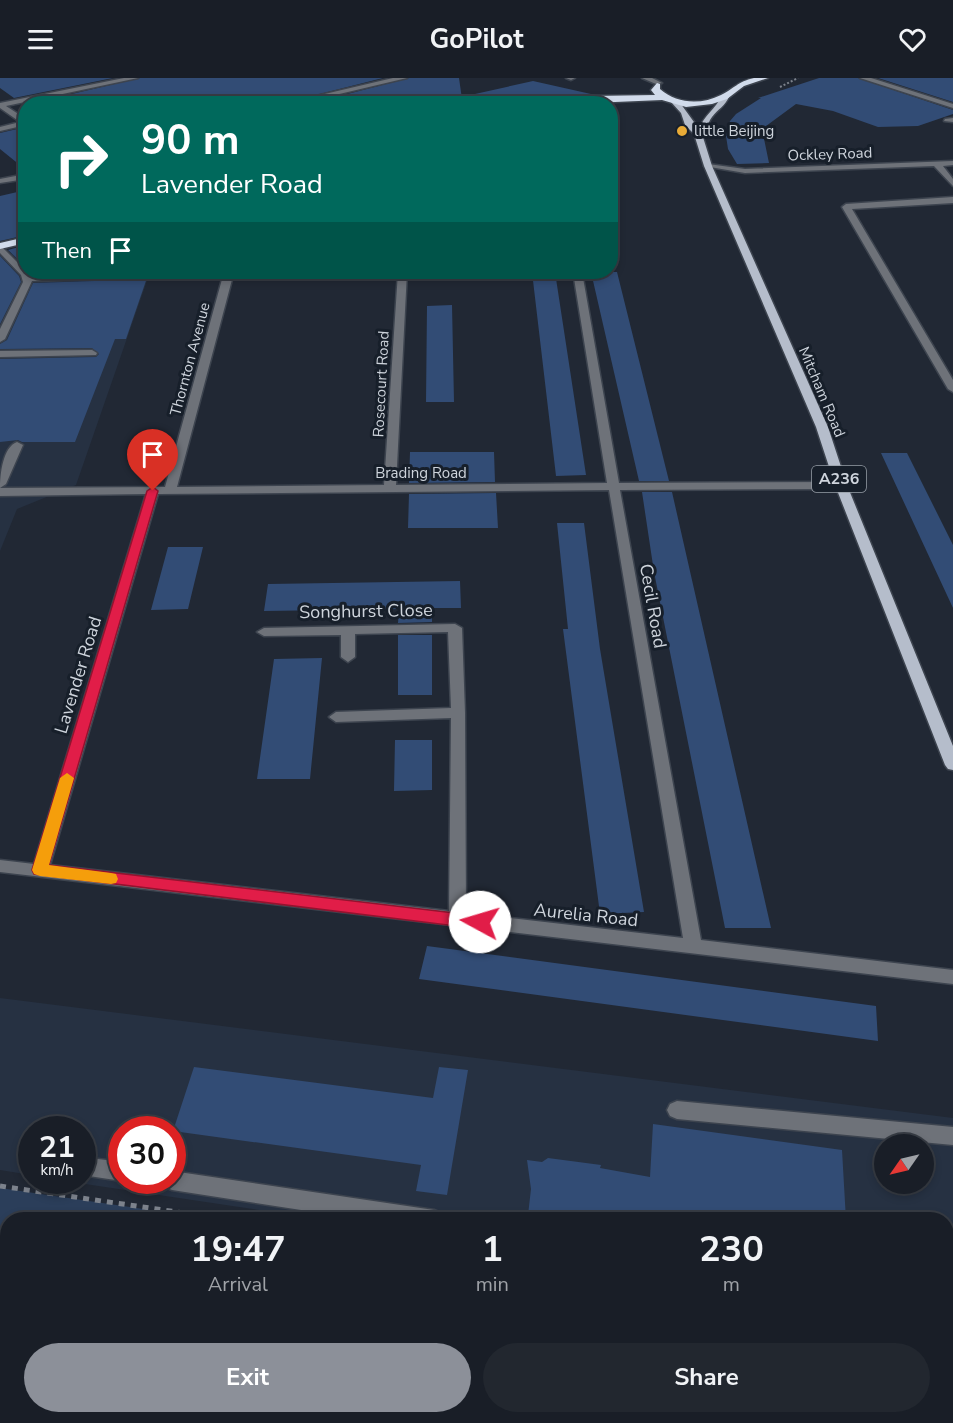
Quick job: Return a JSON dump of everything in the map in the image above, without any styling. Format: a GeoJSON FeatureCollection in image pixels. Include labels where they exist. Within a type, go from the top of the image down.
{"type":"FeatureCollection","features":[{"type":"Feature","properties":{"kind":"highway"},"geometry":{"type":"LineString","coordinates":[[659,82],[655,90],[663,97],[675,102],[705,102],[725,97],[739,81],[764,78]]}},
{"type":"Feature","properties":{"kind":"highway"},"geometry":{"type":"LineString","coordinates":[[598,96],[659,82]]}},
{"type":"Feature","properties":{"kind":"highway"},"geometry":{"type":"LineString","coordinates":[[618,98],[663,97]]}},
{"type":"Feature","properties":{"kind":"highway"},"geometry":{"type":"LineString","coordinates":[[0,247],[18,242]]}},
{"type":"Feature","properties":{"kind":"main road"},"geometry":{"type":"LineString","coordinates":[[698,133],[703,130],[705,118],[724,102],[725,97]]}},
{"type":"Feature","properties":{"kind":"main road","name":"Mitcham Road"},"geometry":{"type":"LineString","coordinates":[[675,102],[684,112],[688,123],[698,133],[708,166],[822,427],[841,485],[953,765]]}},
{"type":"Feature","properties":{"kind":"street"},"geometry":{"type":"LineString","coordinates":[[45,96],[134,78]]}},
{"type":"Feature","properties":{"kind":"street"},"geometry":{"type":"LineString","coordinates":[[321,96],[403,78]]}},
{"type":"Feature","properties":{"kind":"street"},"geometry":{"type":"LineString","coordinates":[[646,78],[659,82]]}},
{"type":"Feature","properties":{"kind":"street"},"geometry":{"type":"LineString","coordinates":[[864,78],[953,106]]}},
{"type":"Feature","properties":{"kind":"street"},"geometry":{"type":"LineString","coordinates":[[0,105],[18,101]]}},
{"type":"Feature","properties":{"kind":"street"},"geometry":{"type":"LineString","coordinates":[[0,105],[18,117]]}},
{"type":"Feature","properties":{"kind":"street"},"geometry":{"type":"LineString","coordinates":[[0,129],[18,125]]}},
{"type":"Feature","properties":{"kind":"street","name":"Ockley Road"},"geometry":{"type":"LineString","coordinates":[[708,166],[745,171],[953,163]]}},
{"type":"Feature","properties":{"kind":"street"},"geometry":{"type":"LineString","coordinates":[[937,164],[953,184]]}},
{"type":"Feature","properties":{"kind":"street"},"geometry":{"type":"LineString","coordinates":[[0,181],[18,178]]}},
{"type":"Feature","properties":{"kind":"street"},"geometry":{"type":"LineString","coordinates":[[953,200],[846,207],[953,389]]}},
{"type":"Feature","properties":{"kind":"street"},"geometry":{"type":"LineString","coordinates":[[0,247],[18,267]]}},
{"type":"Feature","properties":{"kind":"street"},"geometry":{"type":"LineString","coordinates":[[0,339],[28,285],[28,279]]}},
{"type":"Feature","properties":{"kind":"street","name":"Thornton Avenue"},"geometry":{"type":"LineString","coordinates":[[170,490],[227,279]]}},
{"type":"Feature","properties":{"kind":"street","name":"Rosecourt Road"},"geometry":{"type":"LineString","coordinates":[[390,489],[402,279]]}},
{"type":"Feature","properties":{"kind":"street","name":"Cecil Road"},"geometry":{"type":"LineString","coordinates":[[579,279],[693,947]]}},
{"type":"Feature","properties":{"kind":"street"},"geometry":{"type":"LineString","coordinates":[[0,354],[92,353]]}},
{"type":"Feature","properties":{"kind":"street"},"geometry":{"type":"LineString","coordinates":[[0,484],[17,445]]}},
{"type":"Feature","properties":{"kind":"street","name":"Brading Road"},"geometry":{"type":"LineString","coordinates":[[0,492],[841,485]]}},
{"type":"Feature","properties":{"kind":"street","name":"Lavender Road"},"geometry":{"type":"LineString","coordinates":[[40,870],[153,491]]}},
{"type":"Feature","properties":{"kind":"street","name":"Songhurst Close"},"geometry":{"type":"LineString","coordinates":[[264,632],[455,628],[458,713],[457,920]]}},
{"type":"Feature","properties":{"kind":"street"},"geometry":{"type":"LineString","coordinates":[[348,631],[348,657]]}},
{"type":"Feature","properties":{"kind":"street"},"geometry":{"type":"LineString","coordinates":[[336,717],[458,713]]}},
{"type":"Feature","properties":{"kind":"street","name":"Aurelia Road"},"geometry":{"type":"LineString","coordinates":[[0,866],[953,977]]}},
{"type":"Feature","properties":{"kind":"street"},"geometry":{"type":"LineString","coordinates":[[677,1110],[953,1136]]}},
{"type":"Feature","properties":{"kind":"street"},"geometry":{"type":"LineString","coordinates":[[186,1182],[382,1212]]}},
{"type":"Feature","properties":{"kind":"path"},"geometry":{"type":"LineString","coordinates":[[0,1186],[177,1212]]}},
{"type":"Feature","properties":{"kind":"shaded area"},"geometry":{"type":"Polygon","coordinates":[[[18,252],[18,279],[148,279],[76,485],[17,509],[0,551],[0,256],[18,252]]]}},
{"type":"Feature","properties":{"kind":"shaded area"},"geometry":{"type":"Polygon","coordinates":[[[0,998],[953,1118],[953,1212],[272,1212],[152,1194],[186,1194],[186,1116],[108,1116],[108,1187],[96,1186],[96,1116],[18,1116],[18,1173],[0,1170],[0,998]]]}},
{"type":"Feature","properties":{"kind":"shaded area"},"geometry":{"type":"Polygon","coordinates":[[[0,1188],[18,1191],[18,1194],[41,1194],[164,1212],[0,1212],[0,1188]]]}},
{"type":"Feature","properties":{"kind":"building"},"geometry":{"type":"Polygon","coordinates":[[[0,78],[113,78],[14,98],[0,88],[0,78]]]}},
{"type":"Feature","properties":{"kind":"building"},"geometry":{"type":"Polygon","coordinates":[[[140,78],[383,78],[312,96],[63,96],[140,78]]]}},
{"type":"Feature","properties":{"kind":"building"},"geometry":{"type":"Polygon","coordinates":[[[409,78],[459,78],[462,96],[340,96],[409,78]]]}},
{"type":"Feature","properties":{"kind":"building"},"geometry":{"type":"Polygon","coordinates":[[[819,78],[858,78],[953,110],[953,114],[918,126],[878,127],[833,111],[796,104],[762,129],[769,163],[737,164],[728,149],[726,136],[730,121],[736,114],[761,98],[758,98],[819,78]]]}},
{"type":"Feature","properties":{"kind":"building"},"geometry":{"type":"Polygon","coordinates":[[[878,78],[953,78],[953,102],[878,78]]]}},
{"type":"Feature","properties":{"kind":"building"},"geometry":{"type":"Polygon","coordinates":[[[533,81],[591,94],[586,96],[475,96],[475,94],[533,81]]]}},
{"type":"Feature","properties":{"kind":"building"},"geometry":{"type":"Polygon","coordinates":[[[18,130],[18,164],[0,149],[0,133],[18,130]]]}},
{"type":"Feature","properties":{"kind":"building"},"geometry":{"type":"Polygon","coordinates":[[[18,192],[18,237],[0,241],[0,196],[18,192]]]}},
{"type":"Feature","properties":{"kind":"building"},"geometry":{"type":"Polygon","coordinates":[[[18,247],[18,259],[8,250],[18,247]]]}},
{"type":"Feature","properties":{"kind":"building"},"geometry":{"type":"Polygon","coordinates":[[[0,256],[18,275],[21,282],[0,324],[0,256]]]}},
{"type":"Feature","properties":{"kind":"building"},"geometry":{"type":"Polygon","coordinates":[[[618,276],[669,481],[639,481],[593,279],[618,279],[618,276]]]}},
{"type":"Feature","properties":{"kind":"building"},"geometry":{"type":"Polygon","coordinates":[[[147,279],[126,339],[115,339],[75,442],[22,442],[18,440],[0,442],[0,359],[96,357],[99,354],[92,348],[0,349],[0,344],[7,340],[33,283],[147,279]]]}},
{"type":"Feature","properties":{"kind":"building"},"geometry":{"type":"Polygon","coordinates":[[[533,279],[556,279],[586,475],[556,476],[533,279]]]}},
{"type":"Feature","properties":{"kind":"building"},"geometry":{"type":"Polygon","coordinates":[[[452,305],[454,402],[426,402],[427,306],[452,305]]]}},
{"type":"Feature","properties":{"kind":"building"},"geometry":{"type":"Polygon","coordinates":[[[410,452],[494,452],[495,482],[409,483],[410,452]]]}},
{"type":"Feature","properties":{"kind":"building"},"geometry":{"type":"Polygon","coordinates":[[[881,453],[907,453],[953,545],[953,608],[881,453]]]}},
{"type":"Feature","properties":{"kind":"building"},"geometry":{"type":"Polygon","coordinates":[[[642,492],[672,492],[771,928],[725,928],[654,572],[642,492]]]}},
{"type":"Feature","properties":{"kind":"building"},"geometry":{"type":"Polygon","coordinates":[[[496,493],[498,528],[408,528],[409,494],[496,493]]]}},
{"type":"Feature","properties":{"kind":"building"},"geometry":{"type":"Polygon","coordinates":[[[557,523],[584,523],[600,649],[644,912],[600,914],[563,629],[568,629],[557,523]]]}},
{"type":"Feature","properties":{"kind":"building"},"geometry":{"type":"Polygon","coordinates":[[[168,547],[203,547],[188,609],[151,610],[168,547]]]}},
{"type":"Feature","properties":{"kind":"building"},"geometry":{"type":"Polygon","coordinates":[[[460,581],[461,608],[432,608],[432,622],[398,623],[399,609],[264,611],[268,584],[460,581]]]}},
{"type":"Feature","properties":{"kind":"building"},"geometry":{"type":"Polygon","coordinates":[[[398,635],[432,635],[432,695],[398,695],[398,635]]]}},
{"type":"Feature","properties":{"kind":"building"},"geometry":{"type":"Polygon","coordinates":[[[322,658],[310,779],[257,779],[274,659],[322,658]]]}},
{"type":"Feature","properties":{"kind":"building"},"geometry":{"type":"Polygon","coordinates":[[[395,740],[432,740],[432,790],[394,791],[395,740]]]}},
{"type":"Feature","properties":{"kind":"building"},"geometry":{"type":"Polygon","coordinates":[[[427,946],[876,1006],[878,1041],[419,979],[427,946]]]}},
{"type":"Feature","properties":{"kind":"building"},"geometry":{"type":"Polygon","coordinates":[[[194,1067],[433,1098],[439,1067],[468,1070],[447,1195],[416,1191],[421,1165],[186,1133],[186,1116],[178,1116],[194,1067]]]}},
{"type":"Feature","properties":{"kind":"building"},"geometry":{"type":"Polygon","coordinates":[[[653,1124],[842,1150],[846,1212],[528,1212],[531,1189],[527,1160],[542,1162],[548,1158],[601,1165],[600,1168],[650,1177],[653,1124]]]}},
{"type":"Feature","properties":{"kind":"slow traffic"},"geometry":{"type":"LineString","coordinates":[[67,778],[40,870],[111,879]]}},
{"type":"Feature","properties":{"kind":"place","name":"little Beijing"},"geometry":{"type":"Point","coordinates":[682,131]}},
{"type":"Feature","properties":{"kind":"route"},"geometry":{"type":"LineString","coordinates":[[153,491],[40,870],[480,922]]}}]}
